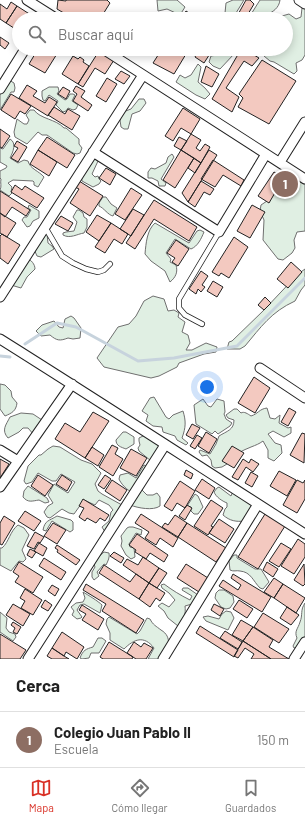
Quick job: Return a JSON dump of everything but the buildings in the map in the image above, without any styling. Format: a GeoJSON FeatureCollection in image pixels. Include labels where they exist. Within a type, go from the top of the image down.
{"type":"FeatureCollection","features":[{"type":"Feature","properties":{"kind":"street"},"geometry":{"type":"LineString","coordinates":[[27,0],[40,3]]}},
{"type":"Feature","properties":{"kind":"street"},"geometry":{"type":"LineString","coordinates":[[299,0],[305,4]]}},
{"type":"Feature","properties":{"kind":"street"},"geometry":{"type":"LineString","coordinates":[[0,88],[21,56]]}},
{"type":"Feature","properties":{"kind":"street"},"geometry":{"type":"LineString","coordinates":[[114,56],[305,179]]}},
{"type":"Feature","properties":{"kind":"street"},"geometry":{"type":"LineString","coordinates":[[0,297],[143,75]]}},
{"type":"Feature","properties":{"kind":"street"},"geometry":{"type":"LineString","coordinates":[[280,162],[305,122]]}},
{"type":"Feature","properties":{"kind":"street"},"geometry":{"type":"LineString","coordinates":[[93,152],[218,232],[266,154]]}},
{"type":"Feature","properties":{"kind":"street"},"geometry":{"type":"LineString","coordinates":[[0,339],[305,534]]}},
{"type":"Feature","properties":{"kind":"street"},"geometry":{"type":"LineString","coordinates":[[260,368],[305,398]]}},
{"type":"Feature","properties":{"kind":"street"},"geometry":{"type":"LineString","coordinates":[[0,487],[72,384]]}},
{"type":"Feature","properties":{"kind":"street"},"geometry":{"type":"LineString","coordinates":[[28,659],[165,445]]}},
{"type":"Feature","properties":{"kind":"street"},"geometry":{"type":"LineString","coordinates":[[0,450],[18,460]]}},
{"type":"Feature","properties":{"kind":"street"},"geometry":{"type":"LineString","coordinates":[[163,659],[258,504]]}},
{"type":"Feature","properties":{"kind":"street"},"geometry":{"type":"LineString","coordinates":[[294,659],[305,642]]}},
{"type":"Feature","properties":{"kind":"lane"},"geometry":{"type":"LineString","coordinates":[[45,227],[62,256],[73,263],[86,269],[98,272],[104,270],[110,264]]}},
{"type":"Feature","properties":{"kind":"lane"},"geometry":{"type":"LineString","coordinates":[[202,324],[185,316],[179,308],[179,299],[218,232]]}},
{"type":"Feature","properties":{"kind":"green space"},"geometry":{"type":"Polygon","coordinates":[[[157,0],[177,0],[185,7],[182,12],[174,12],[167,9],[158,11],[157,0]]]}},
{"type":"Feature","properties":{"kind":"green space"},"geometry":{"type":"Polygon","coordinates":[[[233,0],[244,0],[237,12],[225,12],[226,3],[233,0]]]}},
{"type":"Feature","properties":{"kind":"green space"},"geometry":{"type":"Polygon","coordinates":[[[260,0],[280,0],[277,7],[271,12],[252,12],[260,0]]]}},
{"type":"Feature","properties":{"kind":"green space"},"geometry":{"type":"Polygon","coordinates":[[[305,5],[305,55],[302,60],[296,63],[297,71],[294,74],[270,61],[264,56],[293,56],[293,17],[296,19],[301,17],[302,8],[305,5]]]}},
{"type":"Feature","properties":{"kind":"green space"},"geometry":{"type":"Polygon","coordinates":[[[211,56],[232,56],[220,69],[213,66],[209,62],[211,56]]]}},
{"type":"Feature","properties":{"kind":"green space"},"geometry":{"type":"Polygon","coordinates":[[[198,64],[201,67],[198,82],[210,94],[205,99],[176,82],[180,75],[185,78],[191,75],[198,64]]]}},
{"type":"Feature","properties":{"kind":"green space"},"geometry":{"type":"Polygon","coordinates":[[[9,80],[14,83],[14,92],[11,92],[0,110],[0,91],[9,80]]]}},
{"type":"Feature","properties":{"kind":"green space"},"geometry":{"type":"Polygon","coordinates":[[[49,87],[58,87],[59,91],[57,94],[65,100],[70,94],[75,95],[72,101],[78,105],[76,109],[73,110],[68,108],[63,112],[56,105],[58,101],[49,95],[45,101],[43,100],[42,91],[49,87]]]}},
{"type":"Feature","properties":{"kind":"green space"},"geometry":{"type":"Polygon","coordinates":[[[139,99],[144,99],[146,103],[140,111],[132,114],[128,129],[124,129],[121,127],[120,120],[123,112],[131,109],[139,99]]]}},
{"type":"Feature","properties":{"kind":"green space"},"geometry":{"type":"Polygon","coordinates":[[[30,110],[34,110],[40,115],[61,125],[79,139],[79,144],[82,148],[80,153],[73,153],[47,135],[42,135],[38,132],[27,144],[15,137],[14,132],[17,119],[24,124],[27,124],[29,120],[26,115],[30,110]]]}},
{"type":"Feature","properties":{"kind":"green space"},"geometry":{"type":"Polygon","coordinates":[[[10,139],[14,145],[10,158],[18,163],[24,160],[28,161],[33,168],[44,177],[38,187],[34,185],[33,181],[13,180],[8,183],[12,187],[12,193],[9,196],[0,190],[0,171],[7,166],[0,162],[0,148],[3,149],[10,139]]]}},
{"type":"Feature","properties":{"kind":"green space"},"geometry":{"type":"Polygon","coordinates":[[[172,154],[174,157],[161,179],[166,183],[165,186],[159,186],[158,181],[148,178],[148,172],[151,168],[155,169],[166,163],[168,157],[172,154]]]}},
{"type":"Feature","properties":{"kind":"green space"},"geometry":{"type":"Polygon","coordinates":[[[94,158],[98,161],[92,174],[95,177],[98,176],[101,181],[93,187],[82,181],[81,175],[94,158]]]}},
{"type":"Feature","properties":{"kind":"green space"},"geometry":{"type":"Polygon","coordinates":[[[292,173],[305,180],[305,231],[297,232],[294,240],[295,248],[292,253],[283,260],[278,259],[263,240],[264,220],[260,211],[261,205],[267,201],[271,192],[285,185],[292,173]]]}},
{"type":"Feature","properties":{"kind":"green space"},"geometry":{"type":"Polygon","coordinates":[[[103,197],[106,197],[111,204],[117,208],[113,216],[99,206],[99,203],[103,197]]]}},
{"type":"Feature","properties":{"kind":"green space"},"geometry":{"type":"Polygon","coordinates":[[[29,205],[39,211],[39,218],[27,227],[22,220],[24,217],[27,217],[31,210],[28,208],[29,205]]]}},
{"type":"Feature","properties":{"kind":"green space"},"geometry":{"type":"Polygon","coordinates":[[[77,210],[83,213],[84,217],[87,219],[87,227],[84,233],[71,236],[63,235],[63,233],[74,231],[77,222],[73,217],[77,210]]]}},
{"type":"Feature","properties":{"kind":"green space"},"geometry":{"type":"Polygon","coordinates":[[[155,223],[189,243],[197,231],[200,230],[204,232],[197,244],[191,249],[175,239],[166,253],[171,259],[170,262],[176,265],[177,268],[174,278],[170,282],[165,271],[151,261],[145,254],[146,241],[150,229],[155,223]]]}},
{"type":"Feature","properties":{"kind":"green space"},"geometry":{"type":"Polygon","coordinates":[[[45,232],[47,234],[48,243],[54,249],[41,257],[37,256],[34,249],[45,232]]]}},
{"type":"Feature","properties":{"kind":"green space"},"geometry":{"type":"Polygon","coordinates":[[[27,258],[32,262],[35,269],[27,277],[21,288],[11,285],[27,258]]]}},
{"type":"Feature","properties":{"kind":"green space"},"geometry":{"type":"Polygon","coordinates":[[[305,269],[305,285],[295,301],[273,315],[245,346],[240,349],[227,349],[229,342],[232,341],[298,274],[305,269]]]}},
{"type":"Feature","properties":{"kind":"green space"},"geometry":{"type":"Polygon","coordinates":[[[153,296],[164,299],[168,311],[174,310],[179,313],[178,317],[185,322],[182,332],[188,335],[190,343],[186,350],[192,350],[206,343],[217,347],[216,352],[204,354],[179,363],[177,367],[159,376],[151,378],[104,367],[97,358],[118,327],[129,324],[136,316],[144,301],[153,296]]]}},
{"type":"Feature","properties":{"kind":"green space"},"geometry":{"type":"Polygon","coordinates":[[[71,316],[81,328],[80,338],[59,340],[50,335],[41,336],[36,331],[42,325],[54,321],[59,327],[63,328],[65,319],[71,316]]]}},
{"type":"Feature","properties":{"kind":"green space"},"geometry":{"type":"Polygon","coordinates":[[[0,384],[5,385],[11,391],[12,397],[17,403],[16,408],[10,414],[5,416],[0,409],[0,384]]]}},
{"type":"Feature","properties":{"kind":"green space"},"geometry":{"type":"Polygon","coordinates":[[[154,397],[166,417],[169,419],[173,415],[183,411],[185,424],[182,438],[188,443],[186,445],[177,440],[175,436],[163,432],[162,427],[153,426],[146,421],[148,415],[142,411],[150,398],[154,397]]]}},
{"type":"Feature","properties":{"kind":"green space"},"geometry":{"type":"Polygon","coordinates":[[[203,399],[208,406],[211,407],[217,399],[224,401],[224,414],[226,419],[232,423],[230,426],[218,434],[215,431],[212,434],[196,424],[194,405],[203,399]]]}},
{"type":"Feature","properties":{"kind":"green space"},"geometry":{"type":"Polygon","coordinates":[[[267,408],[270,418],[275,419],[280,415],[279,423],[288,428],[291,427],[291,433],[284,437],[273,431],[268,434],[275,443],[281,445],[282,453],[274,461],[268,458],[268,450],[263,441],[227,458],[227,464],[222,467],[215,468],[212,466],[211,460],[207,455],[202,456],[199,452],[200,450],[210,454],[219,436],[233,426],[234,420],[228,418],[226,415],[234,409],[251,416],[262,409],[267,408]]]}},
{"type":"Feature","properties":{"kind":"green space"},"geometry":{"type":"Polygon","coordinates":[[[21,413],[33,414],[42,420],[34,435],[28,428],[23,428],[8,438],[5,428],[10,417],[21,413]]]}},
{"type":"Feature","properties":{"kind":"green space"},"geometry":{"type":"Polygon","coordinates":[[[123,432],[126,432],[134,437],[134,444],[126,449],[119,446],[116,442],[123,432]]]}},
{"type":"Feature","properties":{"kind":"green space"},"geometry":{"type":"Polygon","coordinates":[[[145,435],[160,444],[151,461],[139,451],[138,448],[140,445],[139,438],[145,435]]]}},
{"type":"Feature","properties":{"kind":"green space"},"geometry":{"type":"Polygon","coordinates":[[[53,446],[60,447],[81,460],[92,464],[101,473],[95,484],[98,491],[122,505],[105,532],[102,527],[109,521],[113,510],[109,505],[99,500],[95,505],[84,500],[74,514],[62,509],[50,518],[47,517],[44,512],[48,506],[53,503],[48,495],[54,484],[68,493],[75,482],[61,474],[56,481],[52,481],[38,473],[32,482],[26,484],[24,481],[28,466],[39,455],[53,446]]]}},
{"type":"Feature","properties":{"kind":"green space"},"geometry":{"type":"Polygon","coordinates":[[[144,465],[146,466],[133,493],[126,489],[121,483],[119,479],[120,475],[128,473],[136,478],[144,465]]]}},
{"type":"Feature","properties":{"kind":"green space"},"geometry":{"type":"Polygon","coordinates":[[[28,486],[47,498],[49,502],[45,503],[39,500],[30,501],[25,499],[23,497],[24,491],[28,486]]]}},
{"type":"Feature","properties":{"kind":"green space"},"geometry":{"type":"Polygon","coordinates":[[[219,487],[231,496],[233,491],[254,503],[245,521],[233,521],[223,515],[227,507],[227,503],[219,499],[214,492],[219,487]]]}},
{"type":"Feature","properties":{"kind":"green space"},"geometry":{"type":"Polygon","coordinates":[[[142,490],[147,495],[157,493],[160,497],[160,506],[150,509],[130,505],[137,493],[142,490]]]}},
{"type":"Feature","properties":{"kind":"green space"},"geometry":{"type":"Polygon","coordinates":[[[195,494],[198,496],[203,507],[198,514],[194,514],[191,511],[191,507],[187,506],[195,494]]]}},
{"type":"Feature","properties":{"kind":"green space"},"geometry":{"type":"Polygon","coordinates":[[[57,516],[71,520],[73,522],[73,530],[70,532],[52,521],[46,531],[43,530],[46,522],[57,516]]]}},
{"type":"Feature","properties":{"kind":"green space"},"geometry":{"type":"Polygon","coordinates":[[[18,525],[24,528],[29,535],[22,550],[26,559],[23,562],[19,561],[11,571],[0,565],[0,548],[4,546],[15,527],[18,525]]]}},
{"type":"Feature","properties":{"kind":"green space"},"geometry":{"type":"Polygon","coordinates":[[[129,527],[142,530],[141,535],[136,533],[129,544],[130,547],[134,548],[135,557],[131,559],[126,555],[121,546],[121,536],[129,527]]]}},
{"type":"Feature","properties":{"kind":"green space"},"geometry":{"type":"Polygon","coordinates":[[[104,552],[109,553],[108,560],[106,565],[104,564],[97,572],[99,576],[94,580],[92,577],[92,572],[95,567],[94,564],[96,559],[104,552]]]}},
{"type":"Feature","properties":{"kind":"green space"},"geometry":{"type":"Polygon","coordinates":[[[234,555],[237,555],[237,558],[255,569],[261,569],[269,582],[263,589],[260,588],[247,573],[230,570],[229,561],[234,555]]]}},
{"type":"Feature","properties":{"kind":"green space"},"geometry":{"type":"Polygon","coordinates":[[[164,584],[190,600],[192,596],[182,590],[183,588],[188,588],[198,595],[192,604],[185,606],[184,617],[178,626],[168,618],[164,611],[158,606],[162,603],[169,607],[175,600],[162,588],[161,585],[164,584]]]}},
{"type":"Feature","properties":{"kind":"green space"},"geometry":{"type":"Polygon","coordinates":[[[219,590],[224,590],[233,596],[234,602],[230,608],[226,609],[221,607],[215,598],[216,593],[219,590]]]}},
{"type":"Feature","properties":{"kind":"green space"},"geometry":{"type":"Polygon","coordinates":[[[83,592],[102,605],[100,613],[84,604],[80,605],[77,610],[82,617],[77,619],[72,615],[74,611],[71,607],[76,603],[83,602],[85,598],[83,592]]]}},
{"type":"Feature","properties":{"kind":"green space"},"geometry":{"type":"Polygon","coordinates":[[[305,603],[305,645],[294,648],[293,646],[297,638],[296,632],[305,603]]]}},
{"type":"Feature","properties":{"kind":"green space"},"geometry":{"type":"Polygon","coordinates":[[[226,611],[231,612],[234,618],[228,630],[206,621],[203,617],[208,616],[219,619],[226,611]]]}},
{"type":"Feature","properties":{"kind":"green space"},"geometry":{"type":"Polygon","coordinates":[[[0,612],[7,618],[6,628],[9,632],[15,634],[16,637],[13,641],[0,632],[0,612]]]}},
{"type":"Feature","properties":{"kind":"green space"},"geometry":{"type":"Polygon","coordinates":[[[109,617],[137,634],[147,618],[150,619],[153,624],[167,636],[167,651],[164,659],[148,659],[154,648],[146,641],[135,641],[124,649],[110,640],[110,633],[106,624],[109,617]]]}},
{"type":"Feature","properties":{"kind":"green space"},"geometry":{"type":"Polygon","coordinates":[[[98,638],[102,638],[106,641],[99,653],[91,653],[89,658],[80,658],[85,650],[93,647],[98,638]]]}},
{"type":"Feature","properties":{"kind":"waterway"},"geometry":{"type":"LineString","coordinates":[[25,344],[57,323],[76,327],[138,361],[174,358],[237,346],[305,278]]}},
{"type":"Feature","properties":{"kind":"waterway"},"geometry":{"type":"LineString","coordinates":[[0,356],[10,357]]}},
{"type":"Feature","properties":{"kind":"place","name":"Colegio Juan Pablo II"},"geometry":{"type":"Point","coordinates":[285,184]}}]}
